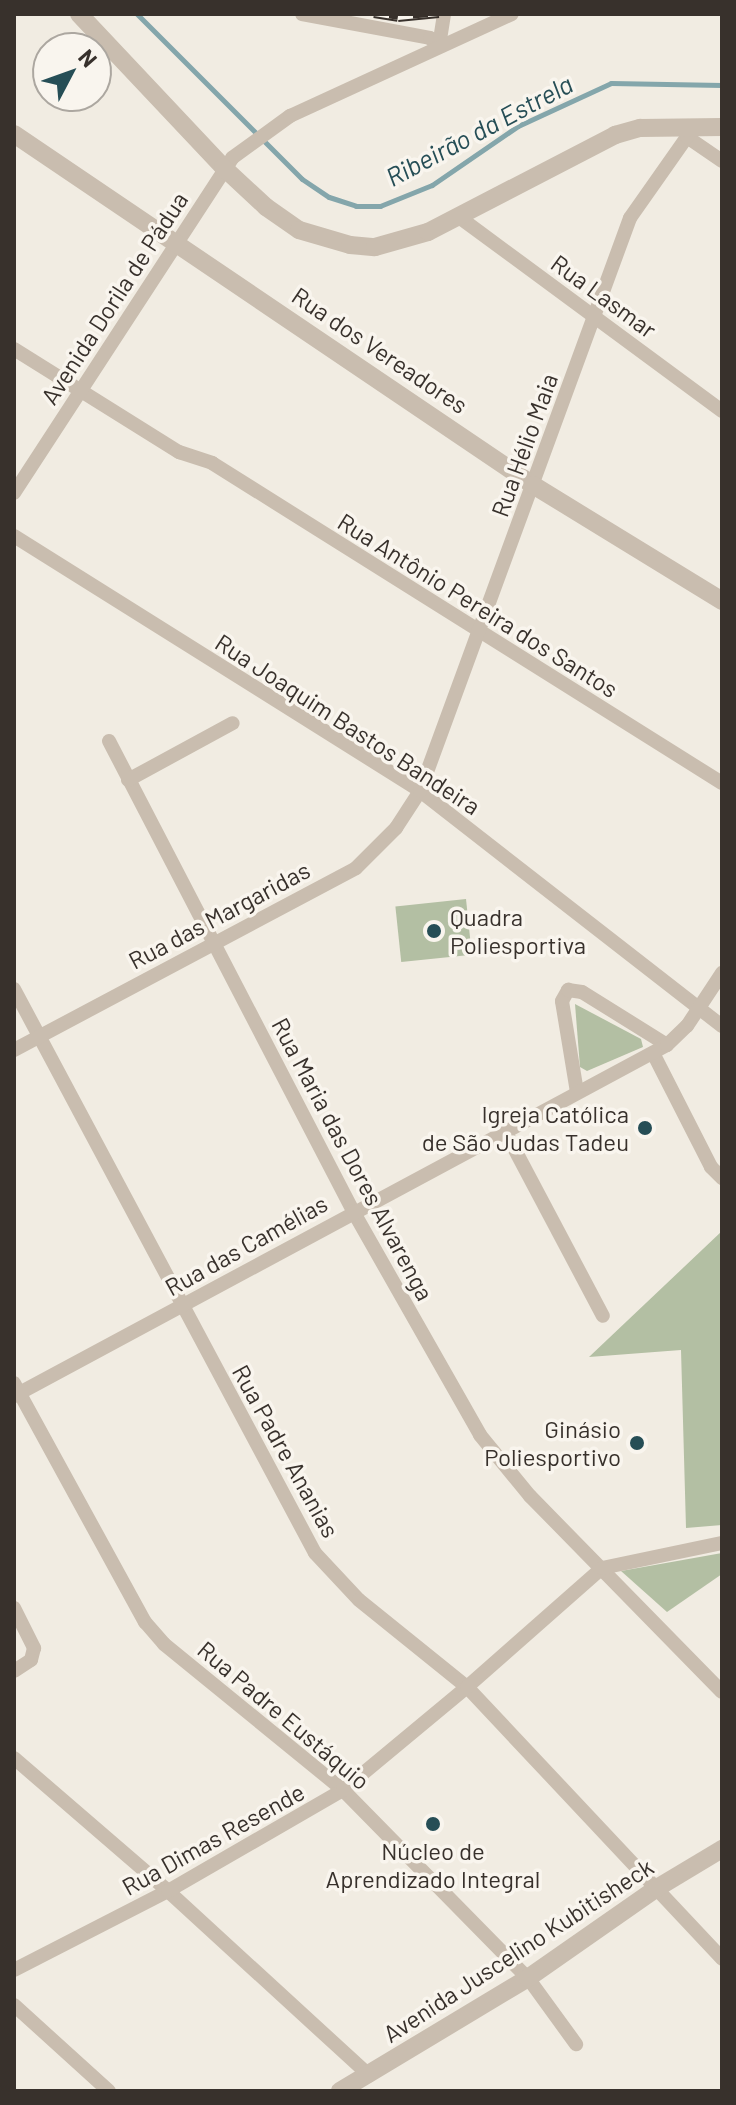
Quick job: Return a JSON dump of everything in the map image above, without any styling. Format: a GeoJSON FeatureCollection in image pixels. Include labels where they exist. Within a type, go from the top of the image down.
{"type":"FeatureCollection","features":[{"type":"Feature","properties":{"kind":"street"},"geometry":{"type":"LineString","coordinates":[[79,14],[292,225],[350,245],[375,247],[405,241],[459,217],[603,139],[640,128],[688,131],[722,127]]}},
{"type":"Feature","properties":{"kind":"street"},"geometry":{"type":"LineString","coordinates":[[302,14],[430,38],[439,46]]}},
{"type":"Feature","properties":{"kind":"street"},"geometry":{"type":"LineString","coordinates":[[439,46],[444,14]]}},
{"type":"Feature","properties":{"kind":"street"},"geometry":{"type":"LineString","coordinates":[[228,163],[290,116],[512,14]]}},
{"type":"Feature","properties":{"kind":"street"},"geometry":{"type":"LineString","coordinates":[[688,131],[722,161]]}},
{"type":"Feature","properties":{"kind":"street","name":"Rua Hélio Maia"},"geometry":{"type":"LineString","coordinates":[[420,791],[640,200],[688,131]]}},
{"type":"Feature","properties":{"kind":"street","name":"Rua dos Vereadores"},"geometry":{"type":"LineString","coordinates":[[14,134],[179,242],[533,485],[722,601]]}},
{"type":"Feature","properties":{"kind":"street","name":"Avenida Dorila de Pádua"},"geometry":{"type":"LineString","coordinates":[[14,493],[228,163]]}},
{"type":"Feature","properties":{"kind":"street","name":"Rua Lasmar"},"geometry":{"type":"LineString","coordinates":[[459,217],[722,411]]}},
{"type":"Feature","properties":{"kind":"street","name":"Rua Antônio Pereira dos Santos"},"geometry":{"type":"LineString","coordinates":[[14,349],[179,452],[212,463],[479,634],[722,783]]}},
{"type":"Feature","properties":{"kind":"street","name":"Rua Joaquim Bastos Bandeira"},"geometry":{"type":"LineString","coordinates":[[14,536],[420,791],[722,1026]]}},
{"type":"Feature","properties":{"kind":"street"},"geometry":{"type":"LineString","coordinates":[[128,780],[233,723]]}},
{"type":"Feature","properties":{"kind":"street","name":"Rua Maria das Dores Alvarenga"},"geometry":{"type":"LineString","coordinates":[[109,741],[353,1211],[480,1435],[522,1487],[722,1692]]}},
{"type":"Feature","properties":{"kind":"street","name":"Rua das Margaridas"},"geometry":{"type":"LineString","coordinates":[[14,1050],[356,868],[396,828],[420,791]]}},
{"type":"Feature","properties":{"kind":"street","name":"Rua das Camélias"},"geometry":{"type":"LineString","coordinates":[[16,1391],[667,1045],[701,1007],[722,973]]}},
{"type":"Feature","properties":{"kind":"street","name":"Rua Padre Ananias"},"geometry":{"type":"LineString","coordinates":[[14,989],[315,1553],[359,1600],[467,1687],[722,1959]]}},
{"type":"Feature","properties":{"kind":"street"},"geometry":{"type":"LineString","coordinates":[[577,1092],[562,1001],[566,991],[582,992],[667,1045]]}},
{"type":"Feature","properties":{"kind":"street"},"geometry":{"type":"LineString","coordinates":[[653,1053],[711,1167],[722,1178]]}},
{"type":"Feature","properties":{"kind":"street"},"geometry":{"type":"LineString","coordinates":[[505,1131],[603,1316]]}},
{"type":"Feature","properties":{"kind":"street","name":"Rua Padre Eustáquio"},"geometry":{"type":"LineString","coordinates":[[16,1391],[145,1622],[164,1644],[343,1790],[528,1978],[576,2044]]}},
{"type":"Feature","properties":{"kind":"street"},"geometry":{"type":"LineString","coordinates":[[602,1568],[722,1543]]}},
{"type":"Feature","properties":{"kind":"street","name":"Rua Dimas Resende"},"geometry":{"type":"LineString","coordinates":[[14,1970],[168,1891],[343,1790],[467,1687],[602,1568]]}},
{"type":"Feature","properties":{"kind":"street"},"geometry":{"type":"LineString","coordinates":[[14,1608],[26,1630],[33,1654],[26,1665],[14,1671]]}},
{"type":"Feature","properties":{"kind":"street"},"geometry":{"type":"LineString","coordinates":[[14,1758],[168,1891],[369,2075]]}},
{"type":"Feature","properties":{"kind":"street","name":"Avenida Juscelino Kubitisheck"},"geometry":{"type":"LineString","coordinates":[[340,2091],[528,1978],[657,1888],[722,1849]]}},
{"type":"Feature","properties":{"kind":"street"},"geometry":{"type":"LineString","coordinates":[[14,2005],[109,2091]]}},
{"type":"Feature","properties":{"kind":"green space","name":"Quadra Poliesportiva"},"geometry":{"type":"Polygon","coordinates":[[[466,899],[472,955],[401,962],[395,906],[466,899]]]}},
{"type":"Feature","properties":{"kind":"green space"},"geometry":{"type":"Polygon","coordinates":[[[575,1004],[641,1039],[643,1047],[587,1071],[580,1067],[575,1004]]]}},
{"type":"Feature","properties":{"kind":"green space"},"geometry":{"type":"Polygon","coordinates":[[[722,1231],[722,1525],[686,1528],[681,1350],[589,1357],[722,1231]]]}},
{"type":"Feature","properties":{"kind":"green space"},"geometry":{"type":"Polygon","coordinates":[[[722,1553],[722,1574],[667,1612],[621,1571],[722,1553]]]}},
{"type":"Feature","properties":{"kind":"waterway","name":"Ribeirão da Estrela"},"geometry":{"type":"LineString","coordinates":[[137,14],[302,179],[329,197],[356,206],[380,206],[432,185],[518,126],[611,83],[722,85]]}},
{"type":"Feature","properties":{"kind":"railway"},"geometry":{"type":"LineString","coordinates":[[374,14],[398,18],[439,14]]}},
{"type":"Feature","properties":{"kind":"place","name":"Quadra Poliesportiva"},"geometry":{"type":"Point","coordinates":[434,931]}},
{"type":"Feature","properties":{"kind":"place","name":"Igreja Católica de São Judas Tadeu"},"geometry":{"type":"Point","coordinates":[645,1128]}},
{"type":"Feature","properties":{"kind":"place","name":"Ginásio Poliesportivo"},"geometry":{"type":"Point","coordinates":[637,1443]}},
{"type":"Feature","properties":{"kind":"place","name":"Núcleo de Aprendizado Integral"},"geometry":{"type":"Point","coordinates":[433,1824]}}]}
